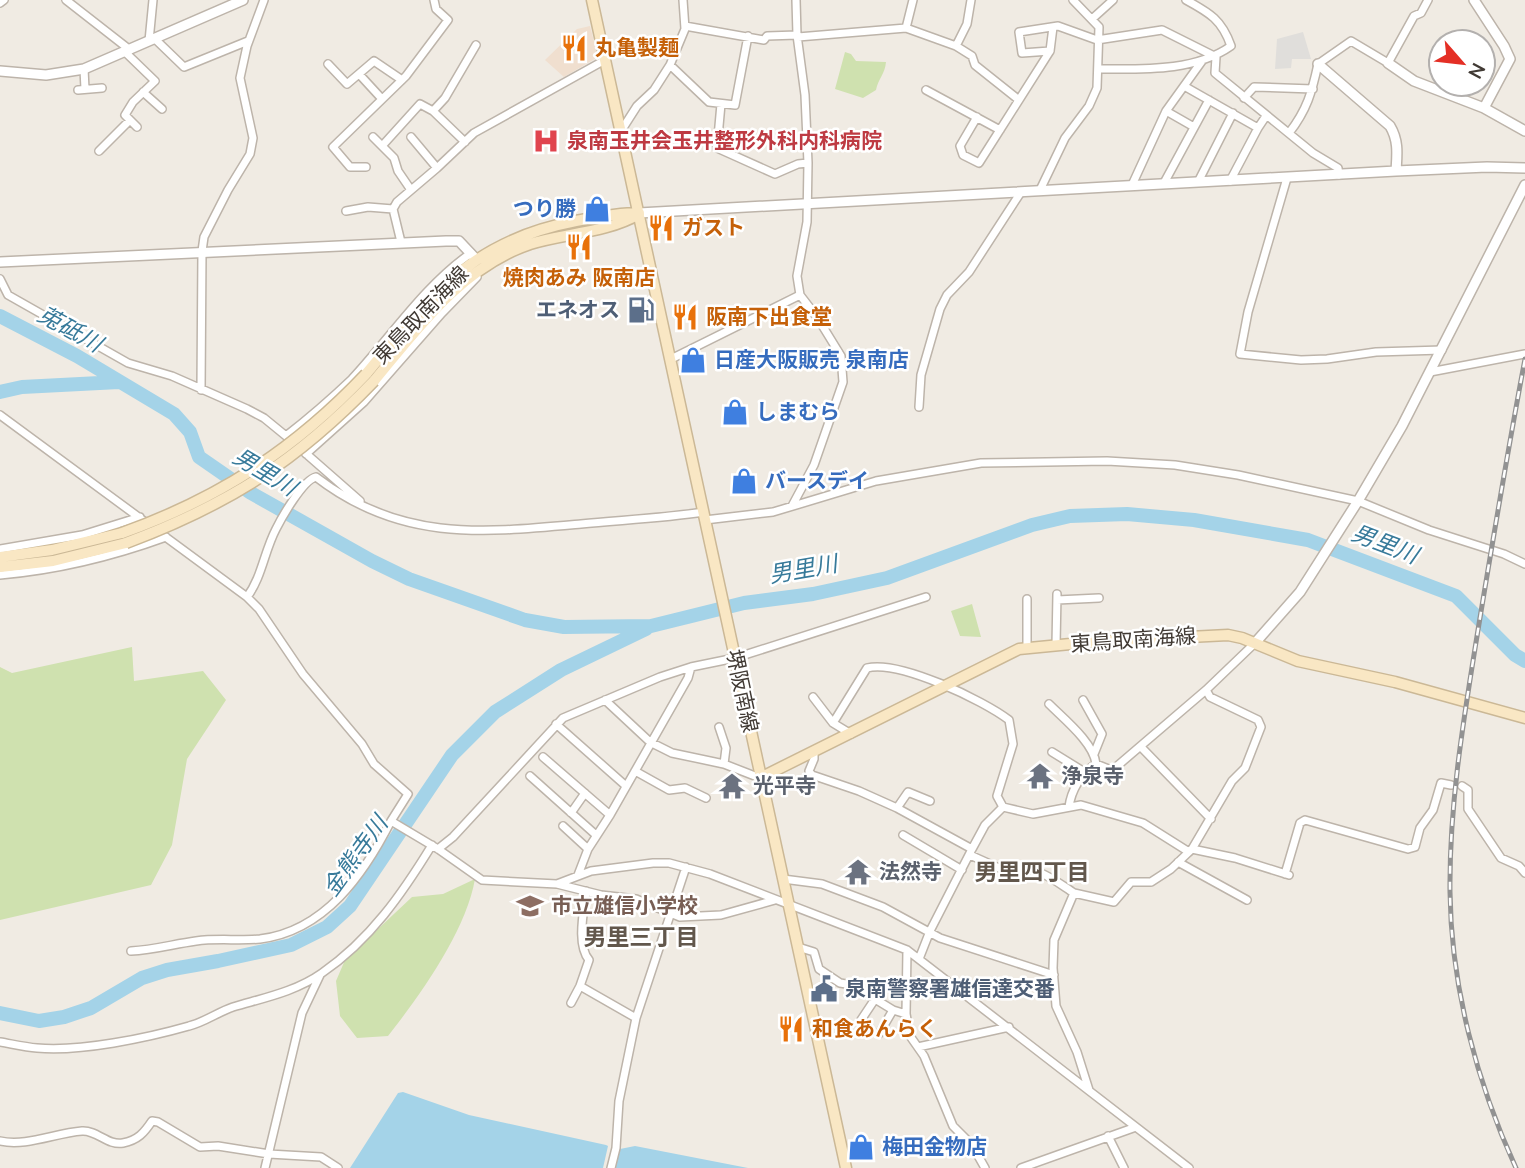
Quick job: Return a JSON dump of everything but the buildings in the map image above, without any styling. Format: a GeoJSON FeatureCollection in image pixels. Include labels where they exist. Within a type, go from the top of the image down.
{"type":"FeatureCollection","features":[{"type":"Feature","properties":{"kind":"main road","name":"堺阪南線"},"geometry":{"type":"LineString","coordinates":[[593,0],[846,1168]]}},
{"type":"Feature","properties":{"kind":"main road","name":"東鳥取南海線"},"geometry":{"type":"LineString","coordinates":[[370,377],[428,301],[474,256],[548,226],[621,213],[639,214]]}},
{"type":"Feature","properties":{"kind":"main road","name":"東鳥取南海線"},"geometry":{"type":"LineString","coordinates":[[0,567],[52,561],[124,538],[200,502],[247,475],[320,421],[370,377],[456,288],[496,261],[531,244],[623,223],[639,214]]}},
{"type":"Feature","properties":{"kind":"main road","name":"東鳥取南海線"},"geometry":{"type":"LineString","coordinates":[[0,556],[124,538]]}},
{"type":"Feature","properties":{"kind":"main road","name":"東鳥取南海線"},"geometry":{"type":"LineString","coordinates":[[761,779],[1014,651],[1056,645],[1215,634],[1235,636],[1298,661],[1395,682],[1525,718]]}},
{"type":"Feature","properties":{"kind":"street"},"geometry":{"type":"LineString","coordinates":[[65,0],[127,51],[155,80],[125,115],[137,127]]}},
{"type":"Feature","properties":{"kind":"street"},"geometry":{"type":"LineString","coordinates":[[77,9],[85,0]]}},
{"type":"Feature","properties":{"kind":"street"},"geometry":{"type":"LineString","coordinates":[[152,0],[152,40],[184,67],[248,41]]}},
{"type":"Feature","properties":{"kind":"street"},"geometry":{"type":"LineString","coordinates":[[0,71],[46,75],[84,69],[243,0]]}},
{"type":"Feature","properties":{"kind":"street"},"geometry":{"type":"LineString","coordinates":[[201,390],[204,237],[250,155],[253,138],[240,78],[248,41],[264,0]]}},
{"type":"Feature","properties":{"kind":"street"},"geometry":{"type":"LineString","coordinates":[[366,167],[349,167],[332,147],[402,80],[448,20],[436,9],[433,0]]}},
{"type":"Feature","properties":{"kind":"street"},"geometry":{"type":"LineString","coordinates":[[621,131],[670,65],[685,26],[683,0]]}},
{"type":"Feature","properties":{"kind":"street"},"geometry":{"type":"LineString","coordinates":[[792,506],[814,465],[844,382],[841,356],[800,295],[797,276],[808,204],[808,163],[796,0]]}},
{"type":"Feature","properties":{"kind":"street"},"geometry":{"type":"LineString","coordinates":[[905,28],[913,0]]}},
{"type":"Feature","properties":{"kind":"street"},"geometry":{"type":"LineString","coordinates":[[957,46],[967,24],[971,0]]}},
{"type":"Feature","properties":{"kind":"street"},"geometry":{"type":"LineString","coordinates":[[1040,190],[1065,138],[1089,106],[1097,88],[1099,27],[1073,0]]}},
{"type":"Feature","properties":{"kind":"street"},"geometry":{"type":"LineString","coordinates":[[1093,19],[1113,0]]}},
{"type":"Feature","properties":{"kind":"street"},"geometry":{"type":"LineString","coordinates":[[1099,69],[1161,69],[1216,57],[1231,46],[1225,30],[1209,13],[1186,0]]}},
{"type":"Feature","properties":{"kind":"street"},"geometry":{"type":"LineString","coordinates":[[1388,63],[1414,16],[1421,13],[1428,0]]}},
{"type":"Feature","properties":{"kind":"street"},"geometry":{"type":"LineString","coordinates":[[1474,0],[1510,59],[1484,108]]}},
{"type":"Feature","properties":{"kind":"street"},"geometry":{"type":"LineString","coordinates":[[685,26],[764,40],[767,36],[905,28],[957,46],[972,56],[975,65],[1019,100]]}},
{"type":"Feature","properties":{"kind":"street"},"geometry":{"type":"LineString","coordinates":[[1049,51],[1022,53],[1019,32],[1058,26],[1097,40],[1163,30],[1216,57]]}},
{"type":"Feature","properties":{"kind":"street"},"geometry":{"type":"LineString","coordinates":[[977,117],[960,146],[963,155],[979,163],[1049,51],[1052,27]]}},
{"type":"Feature","properties":{"kind":"street"},"geometry":{"type":"LineString","coordinates":[[670,65],[709,102],[735,105],[748,36]]}},
{"type":"Feature","properties":{"kind":"street"},"geometry":{"type":"LineString","coordinates":[[1289,132],[1311,99],[1318,64],[1351,41],[1414,81],[1484,108],[1525,131]]}},
{"type":"Feature","properties":{"kind":"street"},"geometry":{"type":"LineString","coordinates":[[433,111],[445,98],[476,45]]}},
{"type":"Feature","properties":{"kind":"street"},"geometry":{"type":"LineString","coordinates":[[1216,57],[1215,73],[1266,117],[1313,153],[1338,168],[1339,175]]}},
{"type":"Feature","properties":{"kind":"street"},"geometry":{"type":"LineString","coordinates":[[346,211],[393,209],[411,190],[491,121],[606,60]]}},
{"type":"Feature","properties":{"kind":"street"},"geometry":{"type":"LineString","coordinates":[[1132,185],[1166,111],[1202,60]]}},
{"type":"Feature","properties":{"kind":"street"},"geometry":{"type":"LineString","coordinates":[[328,64],[347,84],[374,61],[402,80]]}},
{"type":"Feature","properties":{"kind":"street"},"geometry":{"type":"LineString","coordinates":[[1318,64],[1390,126],[1397,147],[1396,171]]}},
{"type":"Feature","properties":{"kind":"street"},"geometry":{"type":"LineString","coordinates":[[84,69],[82,90],[102,88]]}},
{"type":"Feature","properties":{"kind":"street"},"geometry":{"type":"LineString","coordinates":[[359,74],[382,99]]}},
{"type":"Feature","properties":{"kind":"street"},"geometry":{"type":"LineString","coordinates":[[1184,86],[1258,128]]}},
{"type":"Feature","properties":{"kind":"street"},"geometry":{"type":"LineString","coordinates":[[1244,98],[1254,87],[1313,89]]}},
{"type":"Feature","properties":{"kind":"street"},"geometry":{"type":"LineString","coordinates":[[926,90],[1000,130]]}},
{"type":"Feature","properties":{"kind":"street"},"geometry":{"type":"LineString","coordinates":[[144,92],[162,108]]}},
{"type":"Feature","properties":{"kind":"street"},"geometry":{"type":"LineString","coordinates":[[1164,183],[1209,100]]}},
{"type":"Feature","properties":{"kind":"street"},"geometry":{"type":"LineString","coordinates":[[382,146],[420,104],[433,111],[465,142]]}},
{"type":"Feature","properties":{"kind":"street"},"geometry":{"type":"LineString","coordinates":[[721,104],[717,148],[775,174],[798,164],[808,163]]}},
{"type":"Feature","properties":{"kind":"street"},"geometry":{"type":"LineString","coordinates":[[1166,111],[1194,127]]}},
{"type":"Feature","properties":{"kind":"street"},"geometry":{"type":"LineString","coordinates":[[1198,182],[1233,113]]}},
{"type":"Feature","properties":{"kind":"street"},"geometry":{"type":"LineString","coordinates":[[1230,181],[1266,117]]}},
{"type":"Feature","properties":{"kind":"street"},"geometry":{"type":"LineString","coordinates":[[99,151],[130,120]]}},
{"type":"Feature","properties":{"kind":"street"},"geometry":{"type":"LineString","coordinates":[[373,136],[394,158],[398,171],[411,190]]}},
{"type":"Feature","properties":{"kind":"street"},"geometry":{"type":"LineString","coordinates":[[411,137],[437,168]]}},
{"type":"Feature","properties":{"kind":"street"},"geometry":{"type":"LineString","coordinates":[[639,214],[1164,183],[1525,167]]}},
{"type":"Feature","properties":{"kind":"street"},"geometry":{"type":"LineString","coordinates":[[1287,178],[1248,312],[1240,354],[1314,359],[1344,358],[1376,352],[1442,350]]}},
{"type":"Feature","properties":{"kind":"street"},"geometry":{"type":"LineString","coordinates":[[1096,764],[1111,769],[1141,747],[1255,643],[1300,592],[1359,501],[1442,350],[1525,185]]}},
{"type":"Feature","properties":{"kind":"street"},"geometry":{"type":"LineString","coordinates":[[919,407],[921,375],[940,309],[947,295],[969,272],[1021,191]]}},
{"type":"Feature","properties":{"kind":"street"},"geometry":{"type":"LineString","coordinates":[[393,209],[401,242]]}},
{"type":"Feature","properties":{"kind":"street"},"geometry":{"type":"LineString","coordinates":[[0,262],[459,241],[474,256],[435,282],[353,377],[325,405],[286,436]]}},
{"type":"Feature","properties":{"kind":"street"},"geometry":{"type":"LineString","coordinates":[[306,454],[364,402],[442,313],[496,261]]}},
{"type":"Feature","properties":{"kind":"street"},"geometry":{"type":"LineString","coordinates":[[0,279],[8,295],[128,363],[172,376],[264,418],[366,506]]}},
{"type":"Feature","properties":{"kind":"street"},"geometry":{"type":"LineString","coordinates":[[671,359],[800,295]]}},
{"type":"Feature","properties":{"kind":"street"},"geometry":{"type":"LineString","coordinates":[[1430,372],[1525,354]]}},
{"type":"Feature","properties":{"kind":"street"},"geometry":{"type":"LineString","coordinates":[[0,415],[247,597],[303,674],[362,744],[374,764],[408,794],[394,822],[356,880],[312,920],[290,932],[261,939],[194,941],[131,951]]}},
{"type":"Feature","properties":{"kind":"street"},"geometry":{"type":"LineString","coordinates":[[247,597],[254,587],[276,529],[302,488],[311,478],[316,477],[347,499],[390,518],[432,528],[491,531],[705,520],[773,512],[876,481],[981,463],[1107,461],[1175,465],[1238,475],[1359,501],[1429,530],[1504,554],[1525,564]]}},
{"type":"Feature","properties":{"kind":"street"},"geometry":{"type":"LineString","coordinates":[[0,549],[82,535],[140,517]]}},
{"type":"Feature","properties":{"kind":"street"},"geometry":{"type":"LineString","coordinates":[[0,575],[60,568],[100,559],[166,537]]}},
{"type":"Feature","properties":{"kind":"street"},"geometry":{"type":"LineString","coordinates":[[0,1042],[38,1048],[72,1047],[192,1026],[231,1008],[270,998],[321,974],[380,921],[433,846],[453,837],[563,718],[627,690],[691,667],[926,597]]}},
{"type":"Feature","properties":{"kind":"street"},"geometry":{"type":"LineString","coordinates":[[1056,645],[1057,597],[1099,598]]}},
{"type":"Feature","properties":{"kind":"street"},"geometry":{"type":"LineString","coordinates":[[1027,599],[1027,648]]}},
{"type":"Feature","properties":{"kind":"street"},"geometry":{"type":"LineString","coordinates":[[833,723],[867,668],[876,666],[948,686],[994,708],[1009,720],[1013,744],[997,796],[1003,807],[1033,814],[1082,805],[1143,823],[1191,851],[1235,858],[1287,874],[1300,823],[1305,820],[1408,849],[1415,847],[1420,828],[1433,810],[1441,783],[1451,785]]}},
{"type":"Feature","properties":{"kind":"street"},"geometry":{"type":"LineString","coordinates":[[578,875],[588,849],[688,678],[691,667]]}},
{"type":"Feature","properties":{"kind":"street"},"geometry":{"type":"LineString","coordinates":[[814,753],[809,771],[812,775],[897,808],[1010,873],[1029,869],[1043,873],[1074,893],[1114,902],[1131,882],[1151,882],[1191,851],[1232,782],[1245,768],[1261,727],[1258,720],[1210,696],[1206,690]]}},
{"type":"Feature","properties":{"kind":"street"},"geometry":{"type":"LineString","coordinates":[[813,697],[833,723],[851,734]]}},
{"type":"Feature","properties":{"kind":"street"},"geometry":{"type":"LineString","coordinates":[[605,700],[650,742],[672,753],[724,764],[761,779]]}},
{"type":"Feature","properties":{"kind":"street"},"geometry":{"type":"LineString","coordinates":[[1083,700],[1102,734],[1094,754]]}},
{"type":"Feature","properties":{"kind":"street"},"geometry":{"type":"LineString","coordinates":[[1049,704],[1075,729],[1094,754],[1096,764]]}},
{"type":"Feature","properties":{"kind":"street"},"geometry":{"type":"LineString","coordinates":[[556,724],[626,786]]}},
{"type":"Feature","properties":{"kind":"street"},"geometry":{"type":"LineString","coordinates":[[719,727],[726,748],[724,764]]}},
{"type":"Feature","properties":{"kind":"street"},"geometry":{"type":"LineString","coordinates":[[1141,747],[1211,819]]}},
{"type":"Feature","properties":{"kind":"street"},"geometry":{"type":"LineString","coordinates":[[1052,752],[1086,774]]}},
{"type":"Feature","properties":{"kind":"street"},"geometry":{"type":"LineString","coordinates":[[543,757],[610,815]]}},
{"type":"Feature","properties":{"kind":"street"},"geometry":{"type":"LineString","coordinates":[[1069,807],[1071,792],[1096,764]]}},
{"type":"Feature","properties":{"kind":"street"},"geometry":{"type":"LineString","coordinates":[[635,771],[669,790],[685,788],[706,798]]}},
{"type":"Feature","properties":{"kind":"street"},"geometry":{"type":"LineString","coordinates":[[530,776],[596,835]]}},
{"type":"Feature","properties":{"kind":"street"},"geometry":{"type":"LineString","coordinates":[[1462,786],[1468,790],[1468,809],[1501,858],[1520,866],[1525,873]]}},
{"type":"Feature","properties":{"kind":"street"},"geometry":{"type":"LineString","coordinates":[[897,808],[908,792],[930,801]]}},
{"type":"Feature","properties":{"kind":"street"},"geometry":{"type":"LineString","coordinates":[[571,813],[585,793]]}},
{"type":"Feature","properties":{"kind":"street"},"geometry":{"type":"LineString","coordinates":[[919,958],[930,931],[985,825],[1003,807]]}},
{"type":"Feature","properties":{"kind":"street"},"geometry":{"type":"LineString","coordinates":[[394,822],[482,880],[556,884],[646,902],[680,917],[721,915],[775,900]]}},
{"type":"Feature","properties":{"kind":"street"},"geometry":{"type":"LineString","coordinates":[[563,826],[588,849]]}},
{"type":"Feature","properties":{"kind":"street"},"geometry":{"type":"LineString","coordinates":[[903,835],[962,870]]}},
{"type":"Feature","properties":{"kind":"street"},"geometry":{"type":"LineString","coordinates":[[556,884],[590,871],[653,863],[686,867],[907,950],[1189,1168]]}},
{"type":"Feature","properties":{"kind":"street"},"geometry":{"type":"LineString","coordinates":[[1178,863],[1247,900]]}},
{"type":"Feature","properties":{"kind":"street"},"geometry":{"type":"LineString","coordinates":[[611,1168],[619,1101],[636,1018],[686,867]]}},
{"type":"Feature","properties":{"kind":"street"},"geometry":{"type":"LineString","coordinates":[[783,879],[822,884],[883,907],[940,938],[1054,975]]}},
{"type":"Feature","properties":{"kind":"street"},"geometry":{"type":"LineString","coordinates":[[571,1003],[589,960],[582,945],[586,891]]}},
{"type":"Feature","properties":{"kind":"street"},"geometry":{"type":"LineString","coordinates":[[1074,893],[1054,940],[1056,1006],[1077,1052],[1089,1090]]}},
{"type":"Feature","properties":{"kind":"street"},"geometry":{"type":"LineString","coordinates":[[798,947],[814,952],[819,969],[840,983],[852,985],[893,1010],[906,1014]]}},
{"type":"Feature","properties":{"kind":"street"},"geometry":{"type":"LineString","coordinates":[[907,950],[906,1014],[910,1036],[918,1047],[953,1126],[972,1145],[985,1168]]}},
{"type":"Feature","properties":{"kind":"street"},"geometry":{"type":"LineString","coordinates":[[265,1168],[302,1013],[321,974]]}},
{"type":"Feature","properties":{"kind":"street"},"geometry":{"type":"LineString","coordinates":[[580,986],[636,1018]]}},
{"type":"Feature","properties":{"kind":"street"},"geometry":{"type":"LineString","coordinates":[[861,1020],[875,999]]}},
{"type":"Feature","properties":{"kind":"street"},"geometry":{"type":"LineString","coordinates":[[879,1034],[893,1010]]}},
{"type":"Feature","properties":{"kind":"street"},"geometry":{"type":"LineString","coordinates":[[918,1047],[1009,1027]]}},
{"type":"Feature","properties":{"kind":"street"},"geometry":{"type":"LineString","coordinates":[[0,1141],[44,1139],[83,1131],[120,1144],[136,1139],[152,1121],[200,1147],[218,1146],[269,1154],[321,1157],[338,1168]]}},
{"type":"Feature","properties":{"kind":"street"},"geometry":{"type":"LineString","coordinates":[[1020,1168],[1136,1127]]}},
{"type":"Feature","properties":{"kind":"street"},"geometry":{"type":"LineString","coordinates":[[1108,1136],[1124,1168]]}},
{"type":"Feature","properties":{"kind":"shaded area"},"geometry":{"type":"Polygon","coordinates":[[[590,26],[598,57],[564,77],[545,60],[577,29],[590,26]]]}},
{"type":"Feature","properties":{"kind":"shaded area"},"geometry":{"type":"Polygon","coordinates":[[[1303,32],[1311,59],[1292,59],[1291,68],[1275,69],[1277,39],[1303,32]]]}},
{"type":"Feature","properties":{"kind":"green space"},"geometry":{"type":"Polygon","coordinates":[[[845,52],[851,54],[856,61],[886,62],[876,90],[863,98],[835,89],[845,52]]]}},
{"type":"Feature","properties":{"kind":"green space"},"geometry":{"type":"Polygon","coordinates":[[[972,604],[981,637],[960,636],[951,611],[972,604]]]}},
{"type":"Feature","properties":{"kind":"green space"},"geometry":{"type":"Polygon","coordinates":[[[132,647],[134,681],[203,671],[226,700],[187,759],[172,845],[151,885],[0,920],[0,667],[12,673],[132,647]]]}},
{"type":"Feature","properties":{"kind":"green space"},"geometry":{"type":"Polygon","coordinates":[[[475,879],[470,899],[452,940],[428,982],[401,1019],[388,1036],[357,1038],[340,1016],[336,981],[345,960],[412,897],[443,894],[475,879]]]}},
{"type":"Feature","properties":{"kind":"water"},"geometry":{"type":"Polygon","coordinates":[[[403,1092],[469,1115],[606,1145],[608,1146],[603,1168],[350,1168],[398,1093],[403,1092]]]}},
{"type":"Feature","properties":{"kind":"water"},"geometry":{"type":"Polygon","coordinates":[[[635,1146],[748,1168],[615,1168],[620,1149],[635,1146]]]}},
{"type":"Feature","properties":{"kind":"waterway","name":"男里川"},"geometry":{"type":"LineString","coordinates":[[0,316],[77,356],[174,414],[190,432],[199,457],[251,493],[409,579],[525,620],[564,627],[651,626],[744,603],[813,594],[887,578],[1032,525],[1070,516],[1127,514],[1194,520],[1308,540],[1456,596],[1515,655],[1525,661]]}},
{"type":"Feature","properties":{"kind":"waterway"},"geometry":{"type":"LineString","coordinates":[[0,392],[22,387],[119,382]]}},
{"type":"Feature","properties":{"kind":"waterway","name":"金熊寺川"},"geometry":{"type":"LineString","coordinates":[[0,1013],[39,1021],[64,1017],[91,1008],[142,978],[167,970],[291,945],[327,927],[350,906],[452,755],[495,712],[561,670],[646,629]]}},
{"type":"Feature","properties":{"kind":"railway"},"geometry":{"type":"LineString","coordinates":[[1516,1168],[1489,1102],[1461,999],[1452,928],[1450,859],[1458,761],[1525,359]]}},
{"type":"Feature","properties":{"kind":"place","name":"丸亀製麺"},"geometry":{"type":"Point","coordinates":[574,48]}},
{"type":"Feature","properties":{"kind":"place","name":"泉南玉井会玉井整形外科内科病院"},"geometry":{"type":"Point","coordinates":[546,141]}},
{"type":"Feature","properties":{"kind":"place","name":"つり勝"},"geometry":{"type":"Point","coordinates":[597,209]}},
{"type":"Feature","properties":{"kind":"place","name":"ガスト"},"geometry":{"type":"Point","coordinates":[661,228]}},
{"type":"Feature","properties":{"kind":"place","name":"焼肉あみ 阪南店"},"geometry":{"type":"Point","coordinates":[579,247]}},
{"type":"Feature","properties":{"kind":"place","name":"エネオス"},"geometry":{"type":"Point","coordinates":[641,310]}},
{"type":"Feature","properties":{"kind":"place","name":"阪南下出食堂"},"geometry":{"type":"Point","coordinates":[685,317]}},
{"type":"Feature","properties":{"kind":"place","name":"日産大阪販売 泉南店"},"geometry":{"type":"Point","coordinates":[693,360]}},
{"type":"Feature","properties":{"kind":"place","name":"しまむら"},"geometry":{"type":"Point","coordinates":[735,412]}},
{"type":"Feature","properties":{"kind":"place","name":"バースデイ"},"geometry":{"type":"Point","coordinates":[744,481]}},
{"type":"Feature","properties":{"kind":"place","name":"浄泉寺"},"geometry":{"type":"Point","coordinates":[1040,776]}},
{"type":"Feature","properties":{"kind":"place","name":"光平寺"},"geometry":{"type":"Point","coordinates":[732,786]}},
{"type":"Feature","properties":{"kind":"place","name":"法然寺"},"geometry":{"type":"Point","coordinates":[858,872]}},
{"type":"Feature","properties":{"kind":"place","name":"市立雄信小学校"},"geometry":{"type":"Point","coordinates":[530,906]}},
{"type":"Feature","properties":{"kind":"place","name":"泉南警察署雄信達交番"},"geometry":{"type":"Point","coordinates":[824,989]}},
{"type":"Feature","properties":{"kind":"place","name":"和食あんらく"},"geometry":{"type":"Point","coordinates":[791,1029]}},
{"type":"Feature","properties":{"kind":"place","name":"梅田金物店"},"geometry":{"type":"Point","coordinates":[861,1147]}},
{"type":"Feature","properties":{"kind":"district","name":"男里四丁目"},"geometry":{"type":"Point","coordinates":[1032,872]}},
{"type":"Feature","properties":{"kind":"district","name":"男里三丁目"},"geometry":{"type":"Point","coordinates":[641,937]}},
{"type":"Feature","properties":{"kind":"water label","name":"莵砥川"},"geometry":{"type":"Point","coordinates":[70,329]}}]}
